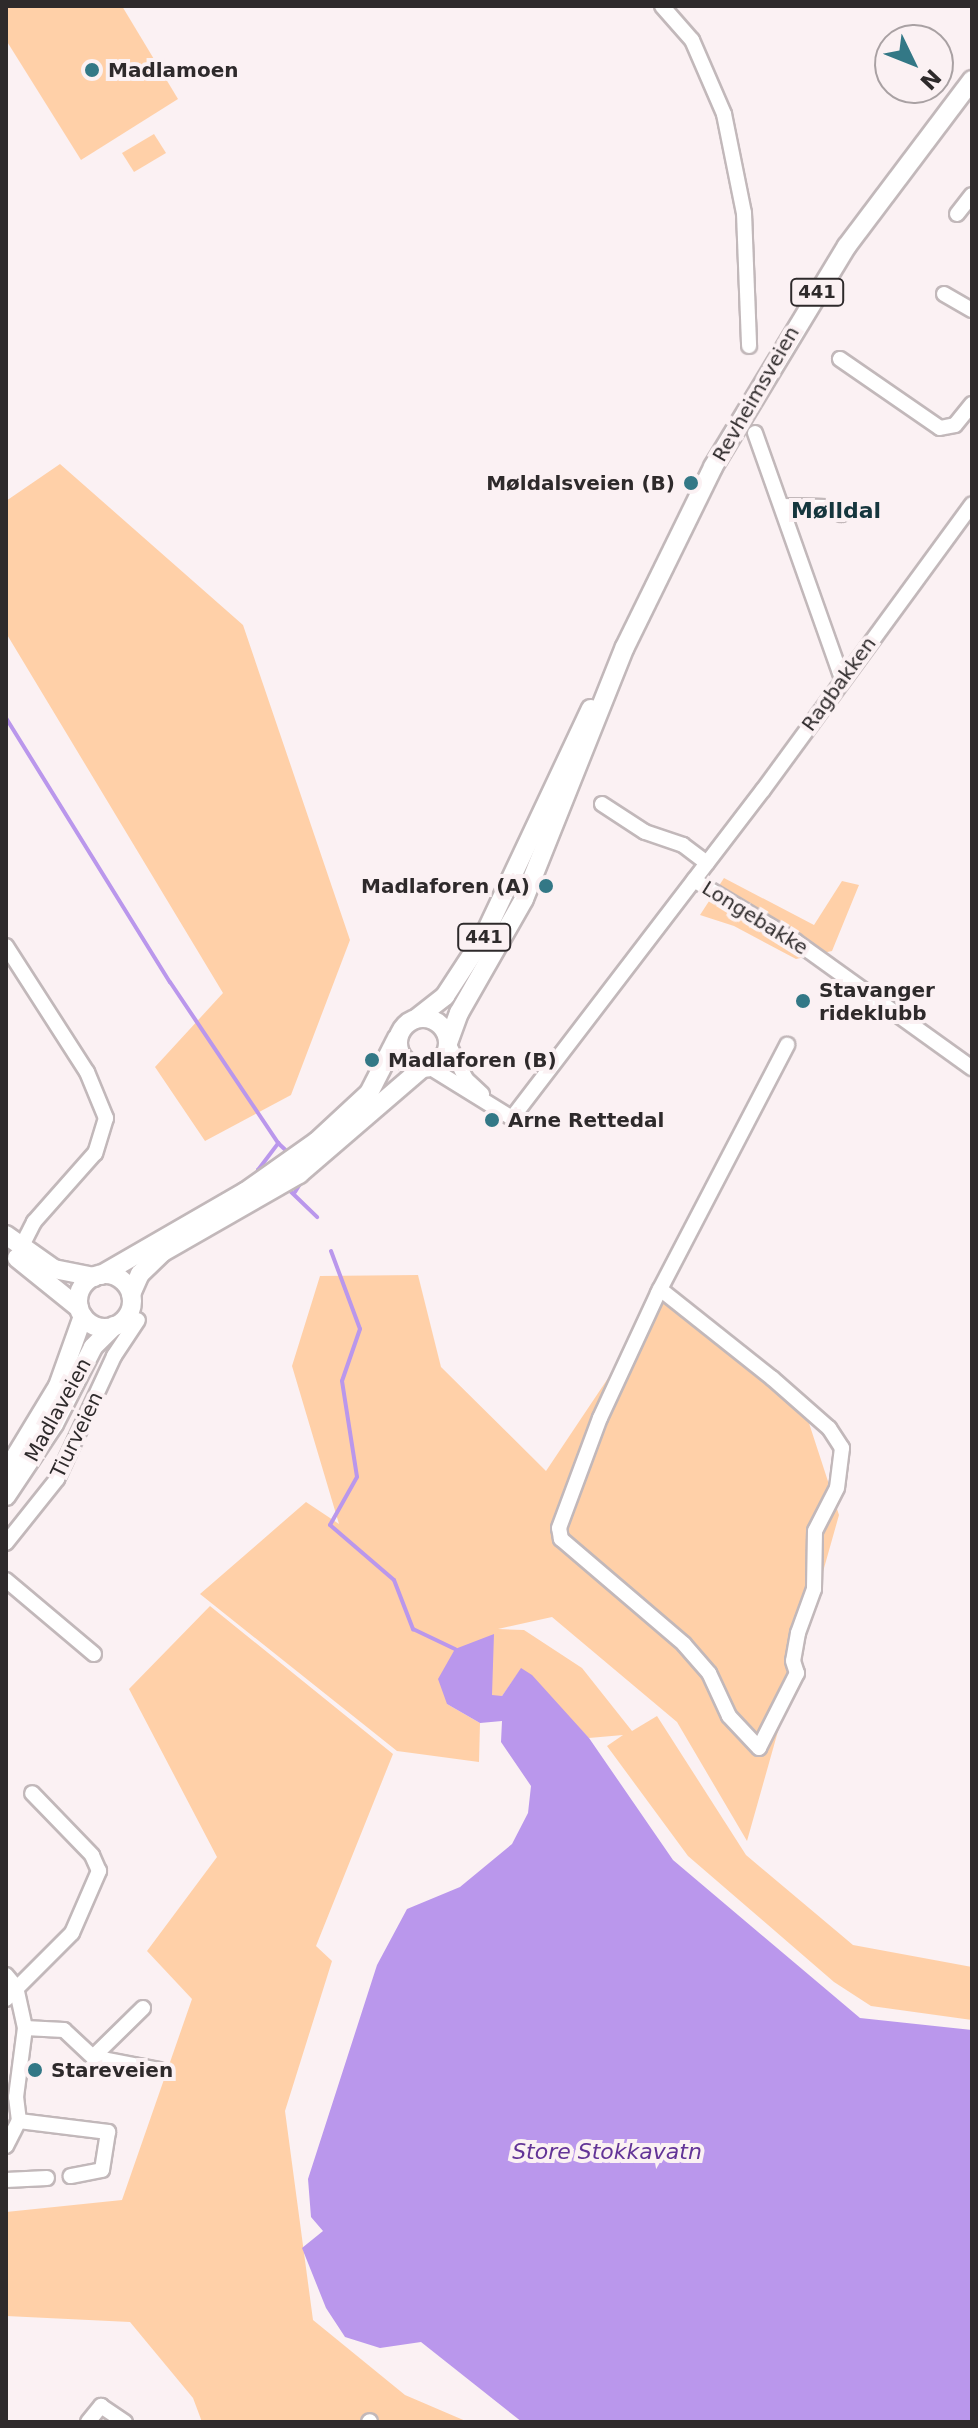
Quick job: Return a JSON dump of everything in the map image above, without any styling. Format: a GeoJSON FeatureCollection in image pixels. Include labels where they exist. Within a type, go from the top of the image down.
{"type":"FeatureCollection","features":[{"type":"Feature","properties":{"kind":"main road","name":"Revheimsveien"},"geometry":{"type":"LineString","coordinates":[[417,1018],[445,996],[483,938],[575,739],[625,647],[713,467],[779,351],[879,201],[972,80]]}},
{"type":"Feature","properties":{"kind":"main road","name":"Revheimsveien"},"geometry":{"type":"LineString","coordinates":[[448,1043],[459,1013],[529,887],[625,647]]}},
{"type":"Feature","properties":{"kind":"main road","name":"441"},"geometry":{"type":"LineString","coordinates":[[341,1130],[369,1093],[397,1038],[417,1018]]}},
{"type":"Feature","properties":{"kind":"main road"},"geometry":{"type":"LineString","coordinates":[[417,1018],[438,1023],[448,1043]]}},
{"type":"Feature","properties":{"kind":"main road"},"geometry":{"type":"LineString","coordinates":[[397,1038],[401,1057],[426,1068]]}},
{"type":"Feature","properties":{"kind":"main road","name":"441"},"geometry":{"type":"LineString","coordinates":[[97,1276],[270,1193],[341,1130],[426,1068],[442,1060],[448,1043]]}},
{"type":"Feature","properties":{"kind":"main road","name":"441"},"geometry":{"type":"LineString","coordinates":[[114,1326],[127,1317],[131,1294],[149,1263],[191,1229]]}},
{"type":"Feature","properties":{"kind":"main road"},"geometry":{"type":"LineString","coordinates":[[6,1232],[14,1248],[81,1312],[100,1327],[114,1326]]}},
{"type":"Feature","properties":{"kind":"main road"},"geometry":{"type":"LineString","coordinates":[[14,1248],[54,1269],[116,1277],[131,1294]]}},
{"type":"Feature","properties":{"kind":"main road"},"geometry":{"type":"LineString","coordinates":[[81,1312],[79,1294],[97,1276]]}},
{"type":"Feature","properties":{"kind":"main road","name":"Madlaveien"},"geometry":{"type":"LineString","coordinates":[[6,1472],[58,1386],[81,1312]]}},
{"type":"Feature","properties":{"kind":"main road","name":"Madlaveien"},"geometry":{"type":"LineString","coordinates":[[6,1496],[54,1424],[93,1347],[114,1326]]}},
{"type":"Feature","properties":{"kind":"street"},"geometry":{"type":"LineString","coordinates":[[662,6],[692,40],[724,114],[744,213],[749,346]]}},
{"type":"Feature","properties":{"kind":"street"},"geometry":{"type":"LineString","coordinates":[[957,214],[972,195]]}},
{"type":"Feature","properties":{"kind":"street"},"geometry":{"type":"LineString","coordinates":[[944,294],[972,310]]}},
{"type":"Feature","properties":{"kind":"street"},"geometry":{"type":"LineString","coordinates":[[840,359],[940,428],[955,425],[972,404]]}},
{"type":"Feature","properties":{"kind":"street"},"geometry":{"type":"LineString","coordinates":[[755,433],[842,679]]}},
{"type":"Feature","properties":{"kind":"street","name":"Ragbakken"},"geometry":{"type":"LineString","coordinates":[[497,1108],[512,1118],[707,863],[972,504]]}},
{"type":"Feature","properties":{"kind":"street"},"geometry":{"type":"LineString","coordinates":[[782,506],[826,507],[841,514]]}},
{"type":"Feature","properties":{"kind":"street"},"geometry":{"type":"LineString","coordinates":[[602,804],[645,832],[683,845],[707,863]]}},
{"type":"Feature","properties":{"kind":"street","name":"Longebakke"},"geometry":{"type":"LineString","coordinates":[[694,880],[795,941],[972,1068]]}},
{"type":"Feature","properties":{"kind":"street"},"geometry":{"type":"LineString","coordinates":[[6,946],[12,973],[87,1072],[106,1118],[95,1153],[14,1248]]}},
{"type":"Feature","properties":{"kind":"street"},"geometry":{"type":"LineString","coordinates":[[448,1043],[466,1079],[497,1108]]}},
{"type":"Feature","properties":{"kind":"street"},"geometry":{"type":"LineString","coordinates":[[660,1289],[772,1378],[829,1428],[842,1448],[837,1488],[815,1531],[814,1589],[798,1633],[793,1661],[797,1673],[759,1748],[729,1716],[709,1673],[684,1644],[561,1539],[559,1528],[600,1418],[660,1289],[787,1045]]}},
{"type":"Feature","properties":{"kind":"street"},"geometry":{"type":"LineString","coordinates":[[426,1068],[497,1108]]}},
{"type":"Feature","properties":{"kind":"street"},"geometry":{"type":"LineString","coordinates":[[6,1232],[34,1222]]}},
{"type":"Feature","properties":{"kind":"street","name":"Tiurveien"},"geometry":{"type":"LineString","coordinates":[[6,1543],[57,1479],[114,1356],[138,1320]]}},
{"type":"Feature","properties":{"kind":"street"},"geometry":{"type":"LineString","coordinates":[[6,1580],[94,1654]]}},
{"type":"Feature","properties":{"kind":"street"},"geometry":{"type":"LineString","coordinates":[[6,1999],[11,1981],[72,1933],[99,1871],[92,1855],[32,1793]]}},
{"type":"Feature","properties":{"kind":"street"},"geometry":{"type":"LineString","coordinates":[[6,2146],[19,2121],[16,2097],[25,2028],[11,1981]]}},
{"type":"Feature","properties":{"kind":"street"},"geometry":{"type":"LineString","coordinates":[[93,2057],[143,2008]]}},
{"type":"Feature","properties":{"kind":"street"},"geometry":{"type":"LineString","coordinates":[[25,2028],[64,2030],[93,2057],[159,2070]]}},
{"type":"Feature","properties":{"kind":"street"},"geometry":{"type":"LineString","coordinates":[[19,2121],[108,2132],[102,2170],[71,2176]]}},
{"type":"Feature","properties":{"kind":"street"},"geometry":{"type":"LineString","coordinates":[[6,2180],[47,2178]]}},
{"type":"Feature","properties":{"kind":"street"},"geometry":{"type":"LineString","coordinates":[[88,2422],[101,2406],[125,2422]]}},
{"type":"Feature","properties":{"kind":"shaded area","name":"Madlamoen"},"geometry":{"type":"Polygon","coordinates":[[[6,6],[122,6],[178,99],[81,160],[6,40],[6,6]]]}},
{"type":"Feature","properties":{"kind":"shaded area"},"geometry":{"type":"Polygon","coordinates":[[[154,134],[166,153],[134,172],[122,153],[154,134]]]}},
{"type":"Feature","properties":{"kind":"shaded area"},"geometry":{"type":"Polygon","coordinates":[[[60,464],[243,625],[350,940],[291,1095],[205,1141],[155,1067],[223,993],[6,633],[6,501],[60,464]]]}},
{"type":"Feature","properties":{"kind":"shaded area"},"geometry":{"type":"Polygon","coordinates":[[[724,878],[814,925],[842,881],[859,885],[832,951],[796,959],[734,926],[700,915],[724,878]]]}},
{"type":"Feature","properties":{"kind":"shaded area"},"geometry":{"type":"Polygon","coordinates":[[[418,1275],[441,1367],[546,1471],[661,1299],[807,1417],[839,1515],[747,1841],[677,1722],[552,1617],[498,1629],[524,1630],[582,1668],[632,1731],[657,1716],[746,1855],[853,1945],[972,1967],[972,2020],[871,2006],[834,1982],[688,1856],[607,1746],[623,1735],[589,1738],[521,1669],[502,1696],[447,1704],[480,1723],[479,1762],[397,1751],[200,1594],[306,1502],[339,1524],[292,1366],[320,1276],[418,1275]]]}},
{"type":"Feature","properties":{"kind":"shaded area"},"geometry":{"type":"Polygon","coordinates":[[[210,1606],[393,1754],[316,1946],[332,1961],[285,2111],[313,2320],[405,2395],[468,2422],[202,2422],[193,2398],[130,2322],[6,2316],[6,2212],[122,2200],[192,1999],[147,1951],[217,1857],[129,1689],[210,1606]]]}},
{"type":"Feature","properties":{"kind":"water","name":"Store Stokkavatn"},"geometry":{"type":"Polygon","coordinates":[[[494,1634],[492,1695],[502,1696],[521,1668],[532,1675],[589,1738],[673,1860],[860,2018],[972,2030],[972,2422],[522,2422],[421,2342],[380,2348],[345,2337],[326,2308],[302,2248],[323,2231],[311,2217],[308,2179],[377,1965],[407,1909],[460,1887],[512,1844],[528,1813],[531,1786],[501,1742],[502,1721],[480,1723],[447,1704],[438,1679],[455,1649],[494,1634]]]}},
{"type":"Feature","properties":{"kind":"waterway"},"geometry":{"type":"LineString","coordinates":[[6,718],[170,982],[278,1143],[291,1155]]}},
{"type":"Feature","properties":{"kind":"waterway"},"geometry":{"type":"LineString","coordinates":[[263,1173],[258,1170],[278,1143]]}},
{"type":"Feature","properties":{"kind":"waterway"},"geometry":{"type":"LineString","coordinates":[[295,1192],[302,1181]]}},
{"type":"Feature","properties":{"kind":"waterway"},"geometry":{"type":"LineString","coordinates":[[287,1188],[317,1217]]}},
{"type":"Feature","properties":{"kind":"waterway"},"geometry":{"type":"LineString","coordinates":[[331,1251],[360,1329],[342,1381],[357,1477],[330,1525],[394,1580],[413,1629],[455,1649]]}},
{"type":"Feature","properties":{"kind":"place","name":"Madlamoen"},"geometry":{"type":"Point","coordinates":[92,70]}},
{"type":"Feature","properties":{"kind":"place","name":"Møldalsveien (B)"},"geometry":{"type":"Point","coordinates":[691,483]}},
{"type":"Feature","properties":{"kind":"place","name":"Madlaforen (A)"},"geometry":{"type":"Point","coordinates":[546,886]}},
{"type":"Feature","properties":{"kind":"place","name":"Stavanger rideklubb"},"geometry":{"type":"Point","coordinates":[803,1001]}},
{"type":"Feature","properties":{"kind":"place","name":"Madlaforen (B)"},"geometry":{"type":"Point","coordinates":[372,1060]}},
{"type":"Feature","properties":{"kind":"place","name":"Arne Rettedal"},"geometry":{"type":"Point","coordinates":[492,1120]}},
{"type":"Feature","properties":{"kind":"place","name":"Stareveien"},"geometry":{"type":"Point","coordinates":[35,2070]}},
{"type":"Feature","properties":{"kind":"district","name":"Mølldal"},"geometry":{"type":"Point","coordinates":[836,511]}}]}
